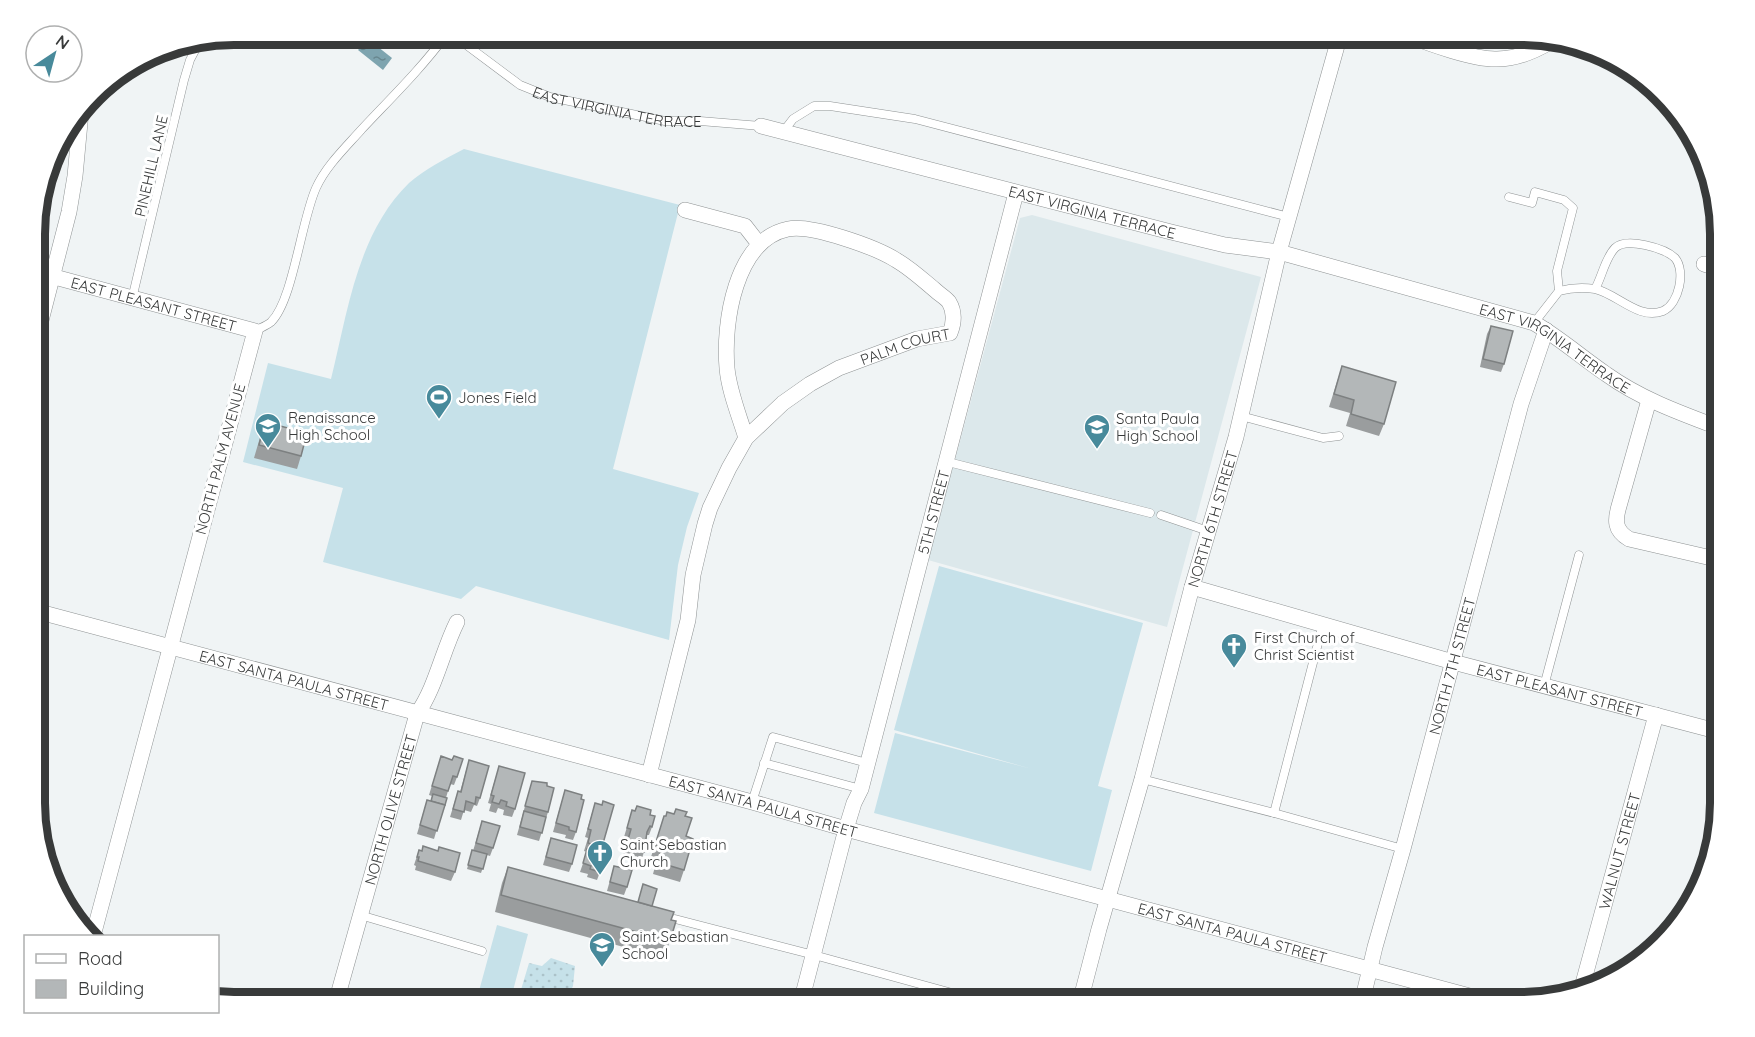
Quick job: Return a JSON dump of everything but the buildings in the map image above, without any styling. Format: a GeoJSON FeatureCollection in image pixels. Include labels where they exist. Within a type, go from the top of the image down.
{"type":"FeatureCollection","features":[{"type":"Feature","properties":{"kind":"street","name":"NORTH 6TH STREET"},"geometry":{"type":"LineString","coordinates":[[1083,992],[1192,587],[1241,416],[1279,252],[1337,45]]}},
{"type":"Feature","properties":{"kind":"street"},"geometry":{"type":"LineString","coordinates":[[1441,45],[1478,57],[1497,59],[1526,53],[1540,47]]}},
{"type":"Feature","properties":{"kind":"street"},"geometry":{"type":"LineString","coordinates":[[45,306],[69,212],[80,125]]}},
{"type":"Feature","properties":{"kind":"street","name":"EAST VIRGINIA TERRACE"},"geometry":{"type":"LineString","coordinates":[[761,126],[1225,245],[1279,252],[1540,326],[1605,374],[1649,400],[1710,424]]}},
{"type":"Feature","properties":{"kind":"street","name":"5TH STREET"},"geometry":{"type":"LineString","coordinates":[[804,992],[846,829],[861,789],[948,462],[1016,193]]}},
{"type":"Feature","properties":{"kind":"street"},"geometry":{"type":"LineString","coordinates":[[685,210],[745,226],[759,244],[738,283],[728,321],[727,369],[746,438]]}},
{"type":"Feature","properties":{"kind":"street","name":"PALM COURT"},"geometry":{"type":"LineString","coordinates":[[649,775],[688,620],[693,575],[705,524],[729,468],[746,438],[783,403],[810,384],[839,368],[916,339],[950,333],[954,320],[949,302],[916,274],[887,255],[841,237],[806,228],[789,228],[774,233],[759,244]]}},
{"type":"Feature","properties":{"kind":"street"},"geometry":{"type":"LineString","coordinates":[[1704,264],[1710,266]]}},
{"type":"Feature","properties":{"kind":"street","name":"EAST PLEASANT STREET"},"geometry":{"type":"LineString","coordinates":[[45,274],[255,331]]}},
{"type":"Feature","properties":{"kind":"street","name":"NORTH 7TH STREET"},"geometry":{"type":"LineString","coordinates":[[1364,992],[1540,326]]}},
{"type":"Feature","properties":{"kind":"street","name":"NORTH PALM AVENUE"},"geometry":{"type":"LineString","coordinates":[[94,930],[255,331]]}},
{"type":"Feature","properties":{"kind":"street"},"geometry":{"type":"LineString","coordinates":[[1649,400],[1619,506],[1617,528],[1629,539],[1710,558]]}},
{"type":"Feature","properties":{"kind":"street","name":"EAST PLEASANT STREET"},"geometry":{"type":"LineString","coordinates":[[1192,587],[1453,662],[1710,729]]}},
{"type":"Feature","properties":{"kind":"street","name":"EAST SANTA PAULA STREET"},"geometry":{"type":"LineString","coordinates":[[45,613],[1455,992]]}},
{"type":"Feature","properties":{"kind":"street","name":"NORTH OLIVE STREET"},"geometry":{"type":"LineString","coordinates":[[339,992],[417,714],[428,699],[447,641],[457,622]]}},
{"type":"Feature","properties":{"kind":"street","name":"WALNUT STREET"},"geometry":{"type":"LineString","coordinates":[[1584,981],[1656,715]]}},
{"type":"Feature","properties":{"kind":"lane"},"geometry":{"type":"LineString","coordinates":[[255,331],[270,323],[279,312],[313,197],[324,174],[438,45]]}},
{"type":"Feature","properties":{"kind":"lane","name":"EAST VIRGINIA TERRACE"},"geometry":{"type":"LineString","coordinates":[[467,45],[520,85],[550,97],[665,121],[700,121],[761,126]]}},
{"type":"Feature","properties":{"kind":"lane","name":"PINEHILL LANE"},"geometry":{"type":"LineString","coordinates":[[132,298],[184,80],[196,49]]}},
{"type":"Feature","properties":{"kind":"lane"},"geometry":{"type":"LineString","coordinates":[[783,132],[793,119],[813,106],[830,106],[915,119],[1289,217]]}},
{"type":"Feature","properties":{"kind":"lane"},"geometry":{"type":"LineString","coordinates":[[1509,197],[1532,203],[1535,192],[1564,200],[1573,208],[1557,271],[1558,291],[1540,326]]}},
{"type":"Feature","properties":{"kind":"lane"},"geometry":{"type":"LineString","coordinates":[[1558,291],[1571,288],[1595,289],[1631,307],[1658,313],[1671,306],[1677,294],[1679,268],[1676,259],[1667,252],[1628,242],[1620,244],[1613,250],[1595,289]]}},
{"type":"Feature","properties":{"kind":"lane"},"geometry":{"type":"LineString","coordinates":[[1241,416],[1323,438],[1339,436]]}},
{"type":"Feature","properties":{"kind":"lane"},"geometry":{"type":"LineString","coordinates":[[948,462],[1150,513]]}},
{"type":"Feature","properties":{"kind":"lane"},"geometry":{"type":"LineString","coordinates":[[1161,515],[1208,531]]}},
{"type":"Feature","properties":{"kind":"lane"},"geometry":{"type":"LineString","coordinates":[[1544,686],[1579,555]]}},
{"type":"Feature","properties":{"kind":"lane"},"geometry":{"type":"LineString","coordinates":[[1274,813],[1323,624]]}},
{"type":"Feature","properties":{"kind":"lane"},"geometry":{"type":"LineString","coordinates":[[752,802],[773,737],[867,764]]}},
{"type":"Feature","properties":{"kind":"lane"},"geometry":{"type":"LineString","coordinates":[[764,763],[861,789]]}},
{"type":"Feature","properties":{"kind":"lane"},"geometry":{"type":"LineString","coordinates":[[1142,779],[1403,849]]}},
{"type":"Feature","properties":{"kind":"lane"},"geometry":{"type":"LineString","coordinates":[[360,915],[482,951]]}},
{"type":"Feature","properties":{"kind":"lane"},"geometry":{"type":"LineString","coordinates":[[675,919],[814,954],[950,992]]}},
{"type":"Feature","properties":{"kind":"shaded area","name":"Jones Field"},"geometry":{"type":"Polygon","coordinates":[[[464,149],[680,205],[613,469],[699,493],[687,527],[678,565],[669,640],[476,586],[461,599],[323,562],[343,488],[243,462],[268,363],[331,379],[349,301],[366,249],[377,226],[391,203],[409,183],[428,169],[464,149]]]}},
{"type":"Feature","properties":{"kind":"shaded area"},"geometry":{"type":"Polygon","coordinates":[[[1032,215],[1261,277],[1167,627],[928,560],[1020,218],[1032,215]]]}},
{"type":"Feature","properties":{"kind":"shaded area"},"geometry":{"type":"Polygon","coordinates":[[[939,566],[1143,623],[1098,786],[1112,790],[1091,871],[874,813],[895,733],[1032,769],[894,730],[939,566]]]}},
{"type":"Feature","properties":{"kind":"shaded area"},"geometry":{"type":"Polygon","coordinates":[[[497,925],[528,934],[513,992],[479,992],[497,925]]]}},
{"type":"Feature","properties":{"kind":"shaded area"},"geometry":{"type":"Polygon","coordinates":[[[551,958],[575,966],[570,992],[520,992],[529,963],[542,966],[551,958]]]}},
{"type":"Feature","properties":{"kind":"water"},"geometry":{"type":"Polygon","coordinates":[[[363,45],[376,45],[392,58],[383,70],[358,50],[363,45]]]}},
{"type":"Feature","properties":{"kind":"place","name":"Jones Field"},"geometry":{"type":"Point","coordinates":[439,420]}},
{"type":"Feature","properties":{"kind":"place","name":"Renaissance High School"},"geometry":{"type":"Point","coordinates":[268,449]}},
{"type":"Feature","properties":{"kind":"place","name":"Santa Paula High School"},"geometry":{"type":"Point","coordinates":[1097,450]}},
{"type":"Feature","properties":{"kind":"place","name":"First Church of Christ Scientist"},"geometry":{"type":"Point","coordinates":[1234,669]}},
{"type":"Feature","properties":{"kind":"place","name":"Saint Sebastian Church"},"geometry":{"type":"Point","coordinates":[600,876]}},
{"type":"Feature","properties":{"kind":"place","name":"Saint Sebastian School"},"geometry":{"type":"Point","coordinates":[602,968]}}]}
